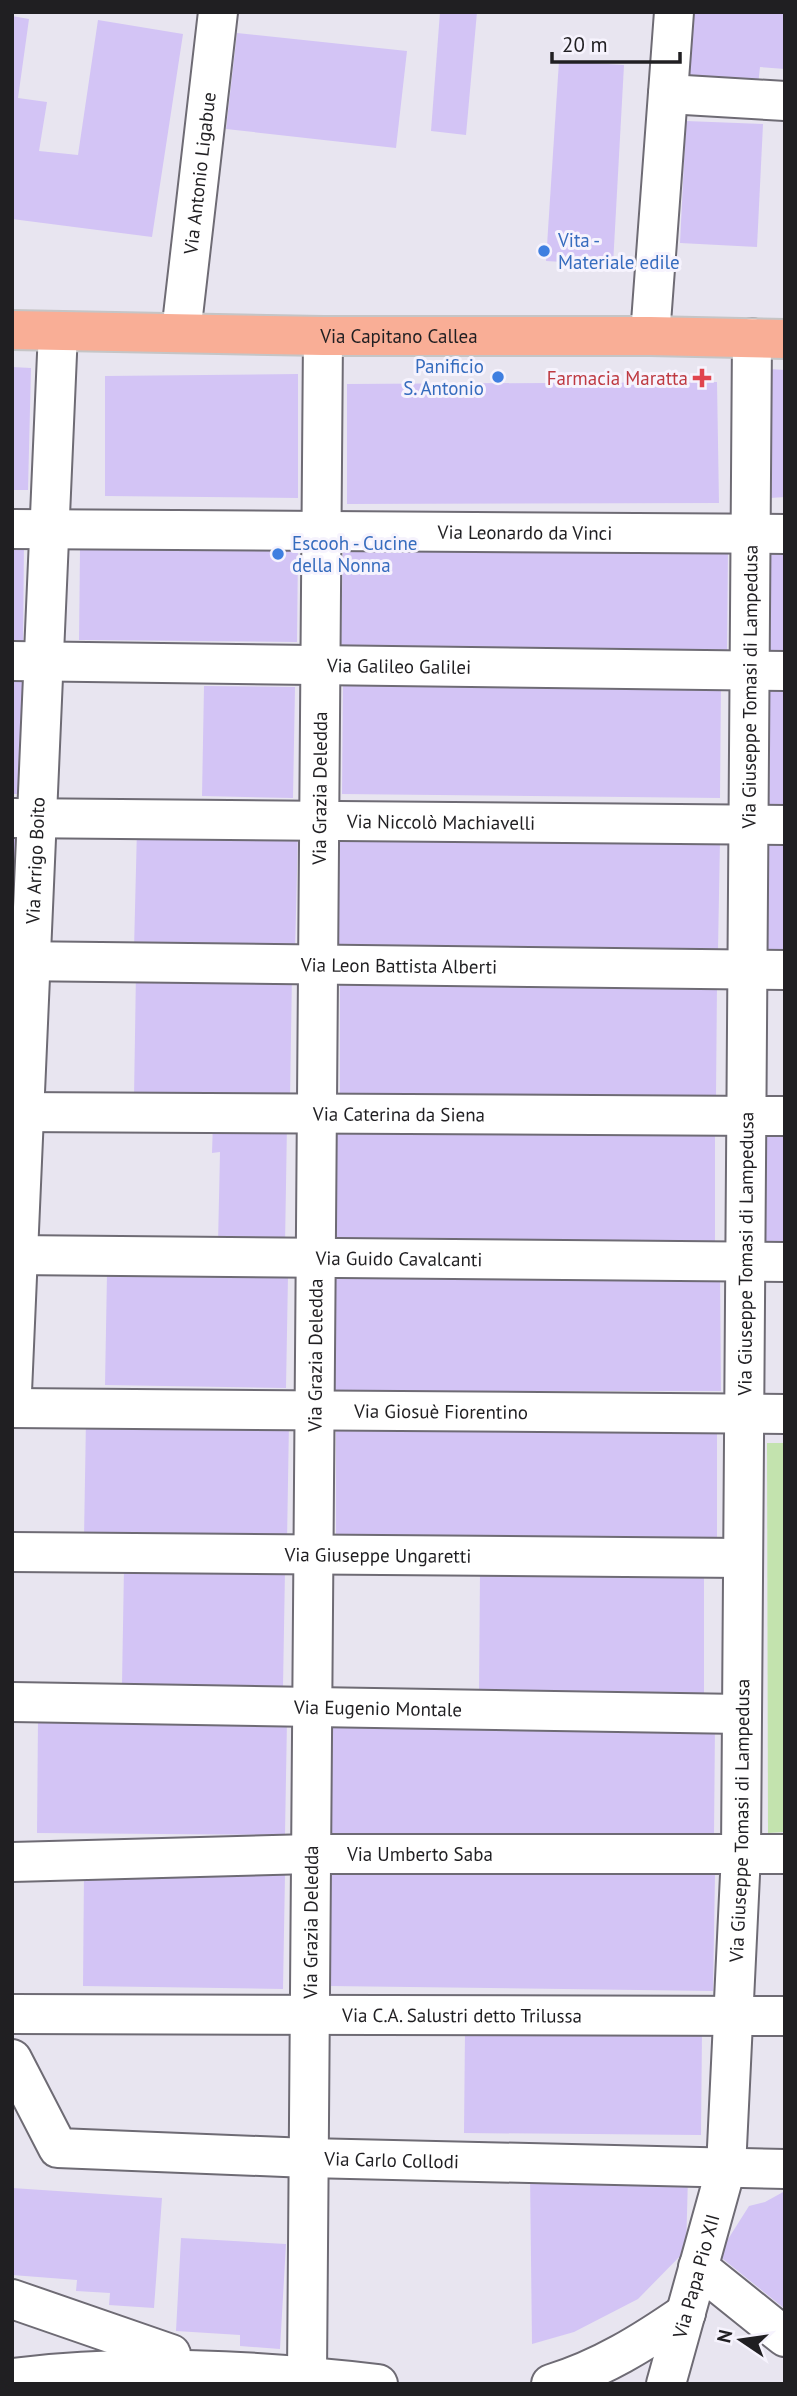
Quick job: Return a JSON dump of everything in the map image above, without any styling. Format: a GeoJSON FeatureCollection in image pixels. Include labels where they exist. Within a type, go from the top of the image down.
{"type":"FeatureCollection","features":[{"type":"Feature","properties":{"kind":"main road","name":"Via Capitano Callea"},"geometry":{"type":"LineString","coordinates":[[12,330],[323,336],[768,338]]}},
{"type":"Feature","properties":{"kind":"street","name":"Via Antonio Ligabue"},"geometry":{"type":"LineString","coordinates":[[181,333],[218,12]]}},
{"type":"Feature","properties":{"kind":"street"},"geometry":{"type":"LineString","coordinates":[[650,336],[674,12]]}},
{"type":"Feature","properties":{"kind":"street"},"geometry":{"type":"LineString","coordinates":[[668,94],[785,101]]}},
{"type":"Feature","properties":{"kind":"street","name":"Via Arrigo Boito"},"geometry":{"type":"LineString","coordinates":[[12,1392],[28,661],[50,529],[58,331]]}},
{"type":"Feature","properties":{"kind":"street","name":"Via Grazia Deledda"},"geometry":{"type":"LineString","coordinates":[[307,2375],[323,336]]}},
{"type":"Feature","properties":{"kind":"street","name":"Via Giuseppe Tomasi di Lampedusa"},"geometry":{"type":"LineString","coordinates":[[726,2168],[741,1854],[747,970],[766,825],[768,338]]}},
{"type":"Feature","properties":{"kind":"street","name":"Via Leonardo da Vinci"},"geometry":{"type":"LineString","coordinates":[[12,528],[768,534]]}},
{"type":"Feature","properties":{"kind":"street","name":"Via Galileo Galilei"},"geometry":{"type":"LineString","coordinates":[[28,661],[767,671]]}},
{"type":"Feature","properties":{"kind":"street","name":"Via Niccolò Machiavelli"},"geometry":{"type":"LineString","coordinates":[[25,818],[766,825]]}},
{"type":"Feature","properties":{"kind":"street","name":"Via Leon Battista Alberti"},"geometry":{"type":"LineString","coordinates":[[22,962],[785,970]]}},
{"type":"Feature","properties":{"kind":"street","name":"Via Caterina da Siena"},"geometry":{"type":"LineString","coordinates":[[18,1112],[785,1116]]}},
{"type":"Feature","properties":{"kind":"street","name":"Via Guido Cavalcanti"},"geometry":{"type":"LineString","coordinates":[[15,1255],[785,1262]]}},
{"type":"Feature","properties":{"kind":"street","name":"Via Giosuè Fiorentino"},"geometry":{"type":"LineString","coordinates":[[12,1408],[785,1414]]}},
{"type":"Feature","properties":{"kind":"street","name":"Via Giuseppe Ungaretti"},"geometry":{"type":"LineString","coordinates":[[12,1552],[743,1558]]}},
{"type":"Feature","properties":{"kind":"street","name":"Via Eugenio Montale"},"geometry":{"type":"LineString","coordinates":[[12,1702],[742,1714]]}},
{"type":"Feature","properties":{"kind":"street","name":"Via Umberto Saba"},"geometry":{"type":"LineString","coordinates":[[12,1862],[311,1854],[785,1854]]}},
{"type":"Feature","properties":{"kind":"street","name":"Via C.A. Salustri detto Trilussa"},"geometry":{"type":"LineString","coordinates":[[12,2014],[785,2016]]}},
{"type":"Feature","properties":{"kind":"street","name":"Via Carlo Collodi"},"geometry":{"type":"LineString","coordinates":[[12,2059],[58,2148],[308,2158],[785,2169]]}},
{"type":"Feature","properties":{"kind":"street","name":"Via Papa Pio XII"},"geometry":{"type":"LineString","coordinates":[[666,2384],[726,2168]]}},
{"type":"Feature","properties":{"kind":"street"},"geometry":{"type":"LineString","coordinates":[[698,2267],[785,2336]]}},
{"type":"Feature","properties":{"kind":"street"},"geometry":{"type":"LineString","coordinates":[[12,2299],[172,2354],[169,2370]]}},
{"type":"Feature","properties":{"kind":"street"},"geometry":{"type":"LineString","coordinates":[[551,2384],[568,2379],[634,2348],[686,2313]]}},
{"type":"Feature","properties":{"kind":"street"},"geometry":{"type":"LineString","coordinates":[[12,2378],[44,2374],[169,2370],[307,2375],[379,2384]]}},
{"type":"Feature","properties":{"kind":"green space"},"geometry":{"type":"Polygon","coordinates":[[[767,1443],[785,1443],[785,1832],[768,1833],[767,1443]]]}},
{"type":"Feature","properties":{"kind":"building"},"geometry":{"type":"Polygon","coordinates":[[[440,12],[477,12],[466,135],[431,131],[440,12]]]}},
{"type":"Feature","properties":{"kind":"building"},"geometry":{"type":"Polygon","coordinates":[[[689,12],[785,12],[785,69],[760,67],[758,85],[685,80],[689,12]]]}},
{"type":"Feature","properties":{"kind":"building"},"geometry":{"type":"Polygon","coordinates":[[[12,16],[29,19],[18,98],[47,102],[39,151],[78,155],[98,20],[183,34],[152,237],[12,219],[12,16]]]}},
{"type":"Feature","properties":{"kind":"building"},"geometry":{"type":"Polygon","coordinates":[[[237,33],[407,51],[396,148],[226,129],[237,33]]]}},
{"type":"Feature","properties":{"kind":"building"},"geometry":{"type":"Polygon","coordinates":[[[559,61],[624,65],[613,265],[546,261],[559,61]]]}},
{"type":"Feature","properties":{"kind":"building"},"geometry":{"type":"Polygon","coordinates":[[[686,121],[763,124],[757,247],[680,243],[686,121]]]}},
{"type":"Feature","properties":{"kind":"building"},"geometry":{"type":"Polygon","coordinates":[[[12,367],[31,368],[28,490],[12,490],[12,367]]]}},
{"type":"Feature","properties":{"kind":"building"},"geometry":{"type":"Polygon","coordinates":[[[769,369],[785,370],[785,497],[770,498],[769,369]]]}},
{"type":"Feature","properties":{"kind":"building"},"geometry":{"type":"Polygon","coordinates":[[[298,374],[298,498],[105,496],[105,376],[298,374]]]}},
{"type":"Feature","properties":{"kind":"building"},"geometry":{"type":"Polygon","coordinates":[[[717,382],[719,503],[347,504],[347,384],[717,382]]]}},
{"type":"Feature","properties":{"kind":"building"},"geometry":{"type":"Polygon","coordinates":[[[12,541],[24,542],[23,646],[12,646],[12,541]]]}},
{"type":"Feature","properties":{"kind":"building"},"geometry":{"type":"Polygon","coordinates":[[[767,543],[785,543],[785,655],[765,654],[767,543]]]}},
{"type":"Feature","properties":{"kind":"building"},"geometry":{"type":"Polygon","coordinates":[[[343,544],[728,548],[727,654],[341,649],[343,544]]]}},
{"type":"Feature","properties":{"kind":"building"},"geometry":{"type":"Polygon","coordinates":[[[80,549],[298,550],[297,642],[79,640],[80,549]]]}},
{"type":"Feature","properties":{"kind":"building"},"geometry":{"type":"Polygon","coordinates":[[[12,675],[25,676],[24,794],[12,794],[12,675]]]}},
{"type":"Feature","properties":{"kind":"building"},"geometry":{"type":"Polygon","coordinates":[[[343,681],[721,683],[720,798],[342,794],[343,681]]]}},
{"type":"Feature","properties":{"kind":"building"},"geometry":{"type":"Polygon","coordinates":[[[204,686],[295,687],[293,798],[202,796],[204,686]]]}},
{"type":"Feature","properties":{"kind":"building"},"geometry":{"type":"Polygon","coordinates":[[[770,686],[785,686],[785,809],[769,809],[770,686]]]}},
{"type":"Feature","properties":{"kind":"building"},"geometry":{"type":"Polygon","coordinates":[[[137,828],[298,831],[295,952],[134,949],[137,828]]]}},
{"type":"Feature","properties":{"kind":"building"},"geometry":{"type":"Polygon","coordinates":[[[12,830],[22,830],[12,947],[12,830]]]}},
{"type":"Feature","properties":{"kind":"building"},"geometry":{"type":"Polygon","coordinates":[[[339,836],[720,840],[718,950],[338,946],[339,836]]]}},
{"type":"Feature","properties":{"kind":"building"},"geometry":{"type":"Polygon","coordinates":[[[769,840],[785,840],[785,950],[767,949],[769,840]]]}},
{"type":"Feature","properties":{"kind":"building"},"geometry":{"type":"Polygon","coordinates":[[[136,971],[292,973],[290,1100],[134,1098],[136,971]]]}},
{"type":"Feature","properties":{"kind":"building"},"geometry":{"type":"Polygon","coordinates":[[[340,982],[717,984],[716,1097],[340,1096],[340,982]]]}},
{"type":"Feature","properties":{"kind":"building"},"geometry":{"type":"Polygon","coordinates":[[[213,1122],[287,1124],[285,1245],[218,1244],[220,1152],[212,1153],[213,1122]]]}},
{"type":"Feature","properties":{"kind":"building"},"geometry":{"type":"Polygon","coordinates":[[[333,1128],[715,1130],[715,1242],[332,1241],[333,1128]]]}},
{"type":"Feature","properties":{"kind":"building"},"geometry":{"type":"Polygon","coordinates":[[[762,1132],[785,1132],[785,1245],[761,1245],[762,1132]]]}},
{"type":"Feature","properties":{"kind":"building"},"geometry":{"type":"Polygon","coordinates":[[[107,1273],[288,1276],[286,1388],[105,1385],[107,1273]]]}},
{"type":"Feature","properties":{"kind":"building"},"geometry":{"type":"Polygon","coordinates":[[[335,1273],[720,1274],[721,1391],[335,1391],[335,1273]]]}},
{"type":"Feature","properties":{"kind":"building"},"geometry":{"type":"Polygon","coordinates":[[[86,1419],[289,1422],[287,1542],[84,1538],[86,1419]]]}},
{"type":"Feature","properties":{"kind":"building"},"geometry":{"type":"Polygon","coordinates":[[[336,1425],[717,1426],[717,1541],[336,1540],[336,1425]]]}},
{"type":"Feature","properties":{"kind":"building"},"geometry":{"type":"Polygon","coordinates":[[[124,1567],[285,1570],[283,1687],[122,1684],[124,1567]]]}},
{"type":"Feature","properties":{"kind":"building"},"geometry":{"type":"Polygon","coordinates":[[[480,1570],[704,1571],[704,1693],[479,1693],[480,1570]]]}},
{"type":"Feature","properties":{"kind":"building"},"geometry":{"type":"Polygon","coordinates":[[[38,1719],[287,1720],[285,1835],[37,1833],[38,1719]]]}},
{"type":"Feature","properties":{"kind":"building"},"geometry":{"type":"Polygon","coordinates":[[[332,1724],[715,1724],[714,1838],[332,1838],[332,1724]]]}},
{"type":"Feature","properties":{"kind":"building"},"geometry":{"type":"Polygon","coordinates":[[[331,1870],[715,1874],[713,1991],[330,1986],[331,1870]]]}},
{"type":"Feature","properties":{"kind":"building"},"geometry":{"type":"Polygon","coordinates":[[[84,1872],[285,1875],[283,1989],[83,1986],[84,1872]]]}},
{"type":"Feature","properties":{"kind":"building"},"geometry":{"type":"Polygon","coordinates":[[[465,2031],[702,2032],[701,2135],[464,2133],[465,2031]]]}},
{"type":"Feature","properties":{"kind":"building"},"geometry":{"type":"Polygon","coordinates":[[[530,2173],[688,2177],[686,2250],[638,2299],[574,2332],[532,2344],[530,2173]]]}},
{"type":"Feature","properties":{"kind":"building"},"geometry":{"type":"Polygon","coordinates":[[[12,2188],[162,2198],[154,2308],[109,2305],[110,2293],[76,2291],[77,2280],[12,2275],[12,2188]]]}},
{"type":"Feature","properties":{"kind":"building"},"geometry":{"type":"Polygon","coordinates":[[[785,2191],[785,2309],[718,2255],[749,2206],[765,2202],[785,2191]]]}},
{"type":"Feature","properties":{"kind":"building"},"geometry":{"type":"Polygon","coordinates":[[[181,2238],[286,2244],[280,2349],[240,2346],[240,2335],[176,2331],[181,2238]]]}},
{"type":"Feature","properties":{"kind":"place","name":"Vita - Materiale edile"},"geometry":{"type":"Point","coordinates":[544,251]}},
{"type":"Feature","properties":{"kind":"place","name":"Panificio S. Antonio"},"geometry":{"type":"Point","coordinates":[498,377]}},
{"type":"Feature","properties":{"kind":"place","name":"Farmacia Maratta"},"geometry":{"type":"Point","coordinates":[702,378]}},
{"type":"Feature","properties":{"kind":"place","name":"Escooh - Cucine della Nonna"},"geometry":{"type":"Point","coordinates":[278,554]}}]}
